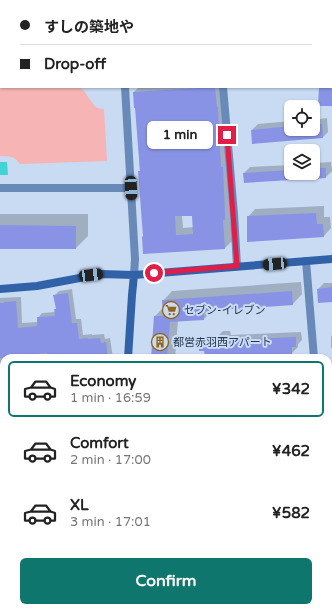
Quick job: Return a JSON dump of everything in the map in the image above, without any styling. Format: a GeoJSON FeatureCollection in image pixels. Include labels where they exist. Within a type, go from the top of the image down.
{"type":"FeatureCollection","features":[{"type":"Feature","properties":{"kind":"main road"},"geometry":{"type":"LineString","coordinates":[[0,289],[37,286],[100,274],[134,275],[332,259]]}},
{"type":"Feature","properties":{"kind":"main road"},"geometry":{"type":"LineString","coordinates":[[128,354],[134,275]]}},
{"type":"Feature","properties":{"kind":"street"},"geometry":{"type":"LineString","coordinates":[[124,88],[135,259],[134,275]]}},
{"type":"Feature","properties":{"kind":"street"},"geometry":{"type":"LineString","coordinates":[[223,88],[237,266]]}},
{"type":"Feature","properties":{"kind":"street"},"geometry":{"type":"LineString","coordinates":[[0,188],[131,188]]}},
{"type":"Feature","properties":{"kind":"street"},"geometry":{"type":"LineString","coordinates":[[306,261],[314,354]]}},
{"type":"Feature","properties":{"kind":"shaded area"},"geometry":{"type":"Polygon","coordinates":[[[0,88],[81,88],[97,108],[104,109],[107,161],[20,164],[13,158],[0,156],[0,88]]]}},
{"type":"Feature","properties":{"kind":"shaded area"},"geometry":{"type":"Polygon","coordinates":[[[0,162],[7,162],[8,175],[0,175],[0,162]]]}},
{"type":"Feature","properties":{"kind":"building"},"geometry":{"type":"Polygon","coordinates":[[[215,88],[218,107],[221,167],[223,167],[225,220],[223,220],[225,249],[143,254],[138,171],[140,171],[133,92],[215,88]],[[175,216],[176,235],[193,234],[192,216],[175,216]]]}},
{"type":"Feature","properties":{"kind":"building"},"geometry":{"type":"Polygon","coordinates":[[[319,88],[332,88],[332,106],[320,106],[320,100],[318,100],[319,88]]]}},
{"type":"Feature","properties":{"kind":"building"},"geometry":{"type":"Polygon","coordinates":[[[320,124],[322,124],[323,138],[252,144],[251,130],[284,127],[284,136],[320,136],[320,124]]]}},
{"type":"Feature","properties":{"kind":"building"},"geometry":{"type":"Polygon","coordinates":[[[320,168],[326,168],[326,178],[320,178],[320,168]]]}},
{"type":"Feature","properties":{"kind":"building"},"geometry":{"type":"Polygon","coordinates":[[[284,170],[284,180],[291,180],[244,183],[243,173],[284,170]]]}},
{"type":"Feature","properties":{"kind":"building"},"geometry":{"type":"Polygon","coordinates":[[[316,213],[317,224],[323,224],[324,237],[247,242],[247,216],[316,213]]]}},
{"type":"Feature","properties":{"kind":"building"},"geometry":{"type":"Polygon","coordinates":[[[0,225],[76,226],[76,249],[0,249],[0,225]]]}},
{"type":"Feature","properties":{"kind":"building"},"geometry":{"type":"Polygon","coordinates":[[[332,287],[332,302],[318,303],[317,289],[332,287]]]}},
{"type":"Feature","properties":{"kind":"building"},"geometry":{"type":"Polygon","coordinates":[[[292,291],[293,305],[204,311],[204,320],[170,322],[167,354],[151,354],[154,316],[163,316],[162,300],[292,291]]]}},
{"type":"Feature","properties":{"kind":"building"},"geometry":{"type":"Polygon","coordinates":[[[68,293],[72,323],[77,323],[79,339],[100,338],[101,343],[106,342],[108,354],[0,354],[0,303],[16,301],[18,328],[37,326],[37,317],[55,316],[54,309],[56,309],[53,295],[68,293]]]}},
{"type":"Feature","properties":{"kind":"building"},"geometry":{"type":"Polygon","coordinates":[[[216,336],[225,336],[225,340],[296,337],[296,347],[292,347],[292,354],[205,354],[204,351],[199,351],[199,342],[216,341],[216,336]]]}},
{"type":"Feature","properties":{"kind":"place","name":"セブン-イレブン"},"geometry":{"type":"Point","coordinates":[171,310]}},
{"type":"Feature","properties":{"kind":"place","name":"都営赤羽西アパート"},"geometry":{"type":"Point","coordinates":[160,342]}},
{"type":"Feature","properties":{"kind":"route"},"geometry":{"type":"LineString","coordinates":[[154,273],[237,266],[227,135]]}}]}
